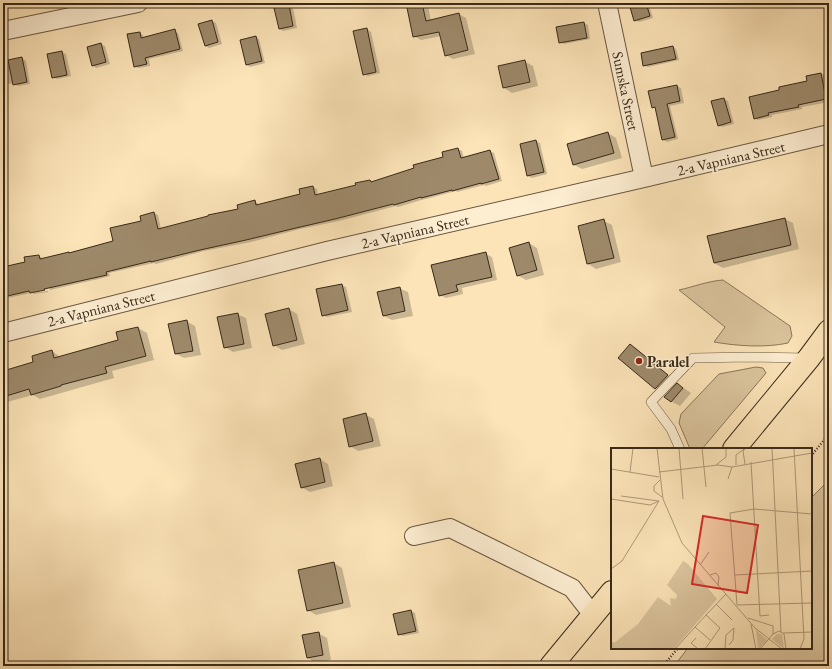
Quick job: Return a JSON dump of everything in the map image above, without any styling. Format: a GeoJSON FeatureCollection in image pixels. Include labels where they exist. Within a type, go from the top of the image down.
{"type":"FeatureCollection","features":[{"type":"Feature","properties":{"kind":"main road"},"geometry":{"type":"LineString","coordinates":[[735,448],[809,358],[829,331]]}},
{"type":"Feature","properties":{"kind":"main road"},"geometry":{"type":"LineString","coordinates":[[551,666],[611,593]]}},
{"type":"Feature","properties":{"kind":"street"},"geometry":{"type":"LineString","coordinates":[[3,32],[138,3]]}},
{"type":"Feature","properties":{"kind":"street","name":"Sumska Street"},"geometry":{"type":"LineString","coordinates":[[608,3],[644,178]]}},
{"type":"Feature","properties":{"kind":"street","name":"2-a Vapniana Street"},"geometry":{"type":"LineString","coordinates":[[3,333],[327,251],[829,134]]}},
{"type":"Feature","properties":{"kind":"street"},"geometry":{"type":"LineString","coordinates":[[414,536],[450,528],[572,588],[593,615]]}},
{"type":"Feature","properties":{"kind":"lane"},"geometry":{"type":"LineString","coordinates":[[680,448],[671,429],[651,402],[693,358],[809,358]]}},
{"type":"Feature","properties":{"kind":"path"},"geometry":{"type":"LineString","coordinates":[[812,455],[829,434]]}},
{"type":"Feature","properties":{"kind":"path"},"geometry":{"type":"LineString","coordinates":[[663,666],[677,649]]}},
{"type":"Feature","properties":{"kind":"shaded area"},"geometry":{"type":"Polygon","coordinates":[[[723,280],[790,326],[792,336],[788,343],[770,346],[751,346],[714,342],[725,327],[679,290],[723,280]]]}},
{"type":"Feature","properties":{"kind":"shaded area"},"geometry":{"type":"Polygon","coordinates":[[[756,367],[763,368],[766,373],[703,448],[690,448],[679,423],[681,414],[719,374],[756,367]]]}},
{"type":"Feature","properties":{"kind":"shaded area"},"geometry":{"type":"Polygon","coordinates":[[[829,480],[829,666],[674,666],[687,649],[812,649],[812,497],[829,480]]]}},
{"type":"Feature","properties":{"kind":"building"},"geometry":{"type":"Polygon","coordinates":[[[406,3],[422,3],[426,21],[459,13],[468,50],[445,56],[439,32],[413,37],[406,3]]]}},
{"type":"Feature","properties":{"kind":"building"},"geometry":{"type":"Polygon","coordinates":[[[646,3],[650,16],[634,21],[630,7],[646,3]]]}},
{"type":"Feature","properties":{"kind":"building"},"geometry":{"type":"Polygon","coordinates":[[[289,5],[293,26],[279,29],[274,8],[289,5]]]}},
{"type":"Feature","properties":{"kind":"building"},"geometry":{"type":"Polygon","coordinates":[[[212,20],[218,42],[205,46],[198,24],[212,20]]]}},
{"type":"Feature","properties":{"kind":"building"},"geometry":{"type":"Polygon","coordinates":[[[584,22],[587,38],[559,43],[556,27],[584,22]]]}},
{"type":"Feature","properties":{"kind":"building"},"geometry":{"type":"Polygon","coordinates":[[[367,28],[376,72],[363,75],[353,31],[367,28]]]}},
{"type":"Feature","properties":{"kind":"building"},"geometry":{"type":"Polygon","coordinates":[[[175,29],[180,49],[145,58],[147,64],[134,67],[127,34],[140,32],[141,38],[175,29]]]}},
{"type":"Feature","properties":{"kind":"building"},"geometry":{"type":"Polygon","coordinates":[[[256,36],[262,61],[246,65],[240,40],[256,36]]]}},
{"type":"Feature","properties":{"kind":"building"},"geometry":{"type":"Polygon","coordinates":[[[101,43],[106,62],[92,66],[87,47],[101,43]]]}},
{"type":"Feature","properties":{"kind":"building"},"geometry":{"type":"Polygon","coordinates":[[[673,46],[676,59],[643,66],[641,53],[673,46]]]}},
{"type":"Feature","properties":{"kind":"building"},"geometry":{"type":"Polygon","coordinates":[[[62,51],[67,75],[52,78],[47,54],[62,51]]]}},
{"type":"Feature","properties":{"kind":"building"},"geometry":{"type":"Polygon","coordinates":[[[22,57],[27,82],[13,85],[8,60],[22,57]]]}},
{"type":"Feature","properties":{"kind":"building"},"geometry":{"type":"Polygon","coordinates":[[[525,60],[530,82],[503,88],[498,66],[525,60]]]}},
{"type":"Feature","properties":{"kind":"building"},"geometry":{"type":"Polygon","coordinates":[[[821,73],[826,99],[798,105],[799,107],[768,113],[769,115],[754,119],[749,97],[779,90],[779,87],[807,81],[806,76],[821,73]]]}},
{"type":"Feature","properties":{"kind":"building"},"geometry":{"type":"Polygon","coordinates":[[[677,85],[680,101],[667,104],[675,137],[662,140],[655,107],[652,108],[648,91],[677,85]]]}},
{"type":"Feature","properties":{"kind":"building"},"geometry":{"type":"Polygon","coordinates":[[[724,98],[731,122],[718,126],[711,101],[724,98]]]}},
{"type":"Feature","properties":{"kind":"building"},"geometry":{"type":"Polygon","coordinates":[[[608,132],[614,153],[573,165],[567,144],[608,132]]]}},
{"type":"Feature","properties":{"kind":"building"},"geometry":{"type":"Polygon","coordinates":[[[536,140],[544,172],[527,176],[520,144],[536,140]]]}},
{"type":"Feature","properties":{"kind":"building"},"geometry":{"type":"Polygon","coordinates":[[[458,148],[461,158],[490,150],[499,179],[106,272],[107,275],[44,289],[45,290],[30,293],[29,291],[3,297],[3,267],[25,262],[24,257],[39,255],[40,259],[113,241],[110,228],[141,221],[140,216],[154,212],[158,229],[208,215],[238,209],[237,205],[255,200],[256,205],[300,194],[299,189],[313,186],[315,195],[356,185],[355,183],[370,180],[371,182],[414,168],[413,165],[443,157],[442,152],[458,148]]]}},
{"type":"Feature","properties":{"kind":"building"},"geometry":{"type":"Polygon","coordinates":[[[785,218],[791,245],[714,263],[707,236],[785,218]]]}},
{"type":"Feature","properties":{"kind":"building"},"geometry":{"type":"Polygon","coordinates":[[[604,219],[614,258],[587,264],[578,226],[604,219]]]}},
{"type":"Feature","properties":{"kind":"building"},"geometry":{"type":"Polygon","coordinates":[[[529,242],[537,270],[517,276],[509,248],[529,242]]]}},
{"type":"Feature","properties":{"kind":"building"},"geometry":{"type":"Polygon","coordinates":[[[486,252],[492,277],[456,285],[458,291],[439,296],[431,265],[486,252]]]}},
{"type":"Feature","properties":{"kind":"building"},"geometry":{"type":"Polygon","coordinates":[[[342,284],[348,310],[322,316],[316,289],[342,284]]]}},
{"type":"Feature","properties":{"kind":"building"},"geometry":{"type":"Polygon","coordinates":[[[400,287],[405,311],[383,316],[377,292],[400,287]]]}},
{"type":"Feature","properties":{"kind":"building"},"geometry":{"type":"Polygon","coordinates":[[[289,308],[297,340],[273,346],[265,314],[289,308]]]}},
{"type":"Feature","properties":{"kind":"building"},"geometry":{"type":"Polygon","coordinates":[[[238,313],[244,344],[224,348],[217,317],[238,313]]]}},
{"type":"Feature","properties":{"kind":"building"},"geometry":{"type":"Polygon","coordinates":[[[187,320],[193,351],[175,354],[168,324],[187,320]]]}},
{"type":"Feature","properties":{"kind":"building"},"geometry":{"type":"Polygon","coordinates":[[[138,327],[146,356],[105,367],[107,373],[61,385],[31,395],[29,389],[3,397],[3,371],[33,362],[32,356],[52,350],[54,358],[118,340],[116,332],[138,327]]]}},
{"type":"Feature","properties":{"kind":"building"},"geometry":{"type":"Polygon","coordinates":[[[630,344],[668,375],[655,389],[618,358],[630,344]]]}},
{"type":"Feature","properties":{"kind":"building"},"geometry":{"type":"Polygon","coordinates":[[[677,383],[683,388],[671,402],[664,397],[677,383]]]}},
{"type":"Feature","properties":{"kind":"building"},"geometry":{"type":"Polygon","coordinates":[[[366,413],[373,441],[349,447],[343,419],[366,413]]]}},
{"type":"Feature","properties":{"kind":"building"},"geometry":{"type":"Polygon","coordinates":[[[320,458],[325,482],[301,488],[295,464],[320,458]]]}},
{"type":"Feature","properties":{"kind":"building"},"geometry":{"type":"Polygon","coordinates":[[[334,562],[343,603],[307,611],[298,570],[334,562]]]}},
{"type":"Feature","properties":{"kind":"building"},"geometry":{"type":"Polygon","coordinates":[[[411,610],[416,631],[398,635],[393,614],[411,610]]]}},
{"type":"Feature","properties":{"kind":"building"},"geometry":{"type":"Polygon","coordinates":[[[319,632],[323,655],[307,658],[302,635],[319,632]]]}},
{"type":"Feature","properties":{"kind":"place","name":"Paralel"},"geometry":{"type":"Point","coordinates":[639,361]}}]}
